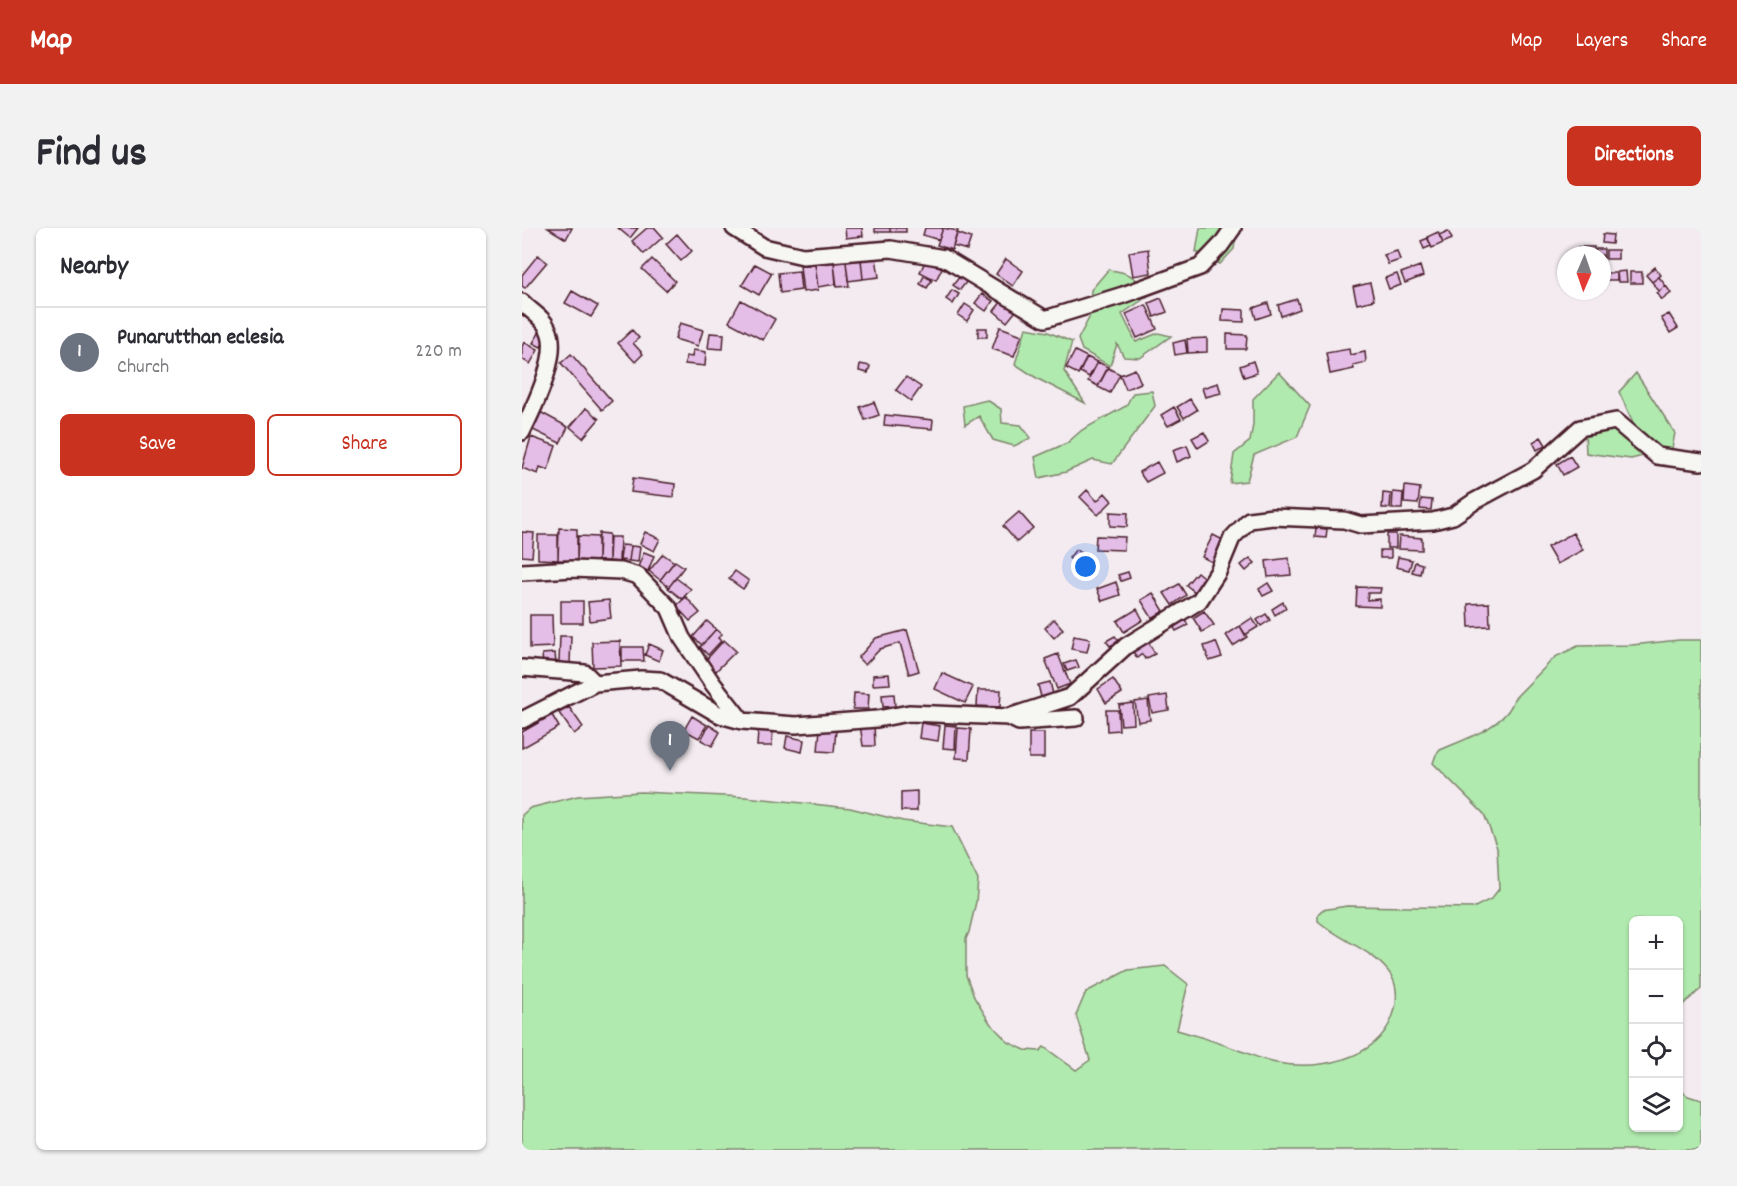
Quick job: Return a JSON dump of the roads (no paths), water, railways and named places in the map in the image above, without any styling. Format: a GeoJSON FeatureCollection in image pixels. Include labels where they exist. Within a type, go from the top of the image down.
{"type":"FeatureCollection","features":[{"type":"Feature","properties":{"kind":"street"},"geometry":{"type":"LineString","coordinates":[[734,228],[764,247],[803,256],[891,249],[945,258],[1045,319],[1123,295],[1200,267],[1221,245],[1233,228]]}},
{"type":"Feature","properties":{"kind":"street"},"geometry":{"type":"LineString","coordinates":[[522,302],[541,318],[548,328],[552,341],[540,394],[522,432]]}},
{"type":"Feature","properties":{"kind":"street"},"geometry":{"type":"LineString","coordinates":[[522,720],[595,683],[660,680],[720,715],[742,721],[796,725],[877,719],[909,713],[1009,717],[1070,697],[1126,646],[1199,601],[1218,572],[1232,538],[1249,520],[1273,517],[1344,520],[1361,525],[1433,521],[1453,516],[1475,501],[1533,470],[1580,428],[1616,421],[1658,456],[1701,462]]}},
{"type":"Feature","properties":{"kind":"street"},"geometry":{"type":"LineString","coordinates":[[522,572],[573,569],[621,571],[638,576],[669,608],[682,638],[712,684],[742,721]]}},
{"type":"Feature","properties":{"kind":"street"},"geometry":{"type":"LineString","coordinates":[[522,668],[585,673],[595,683]]}},
{"type":"Feature","properties":{"kind":"street"},"geometry":{"type":"LineString","coordinates":[[1009,717],[1019,722],[1077,718]]}},
{"type":"Feature","properties":{"kind":"place","name":"Punarutthan eclesia"},"geometry":{"type":"Point","coordinates":[670,771]}}]}
